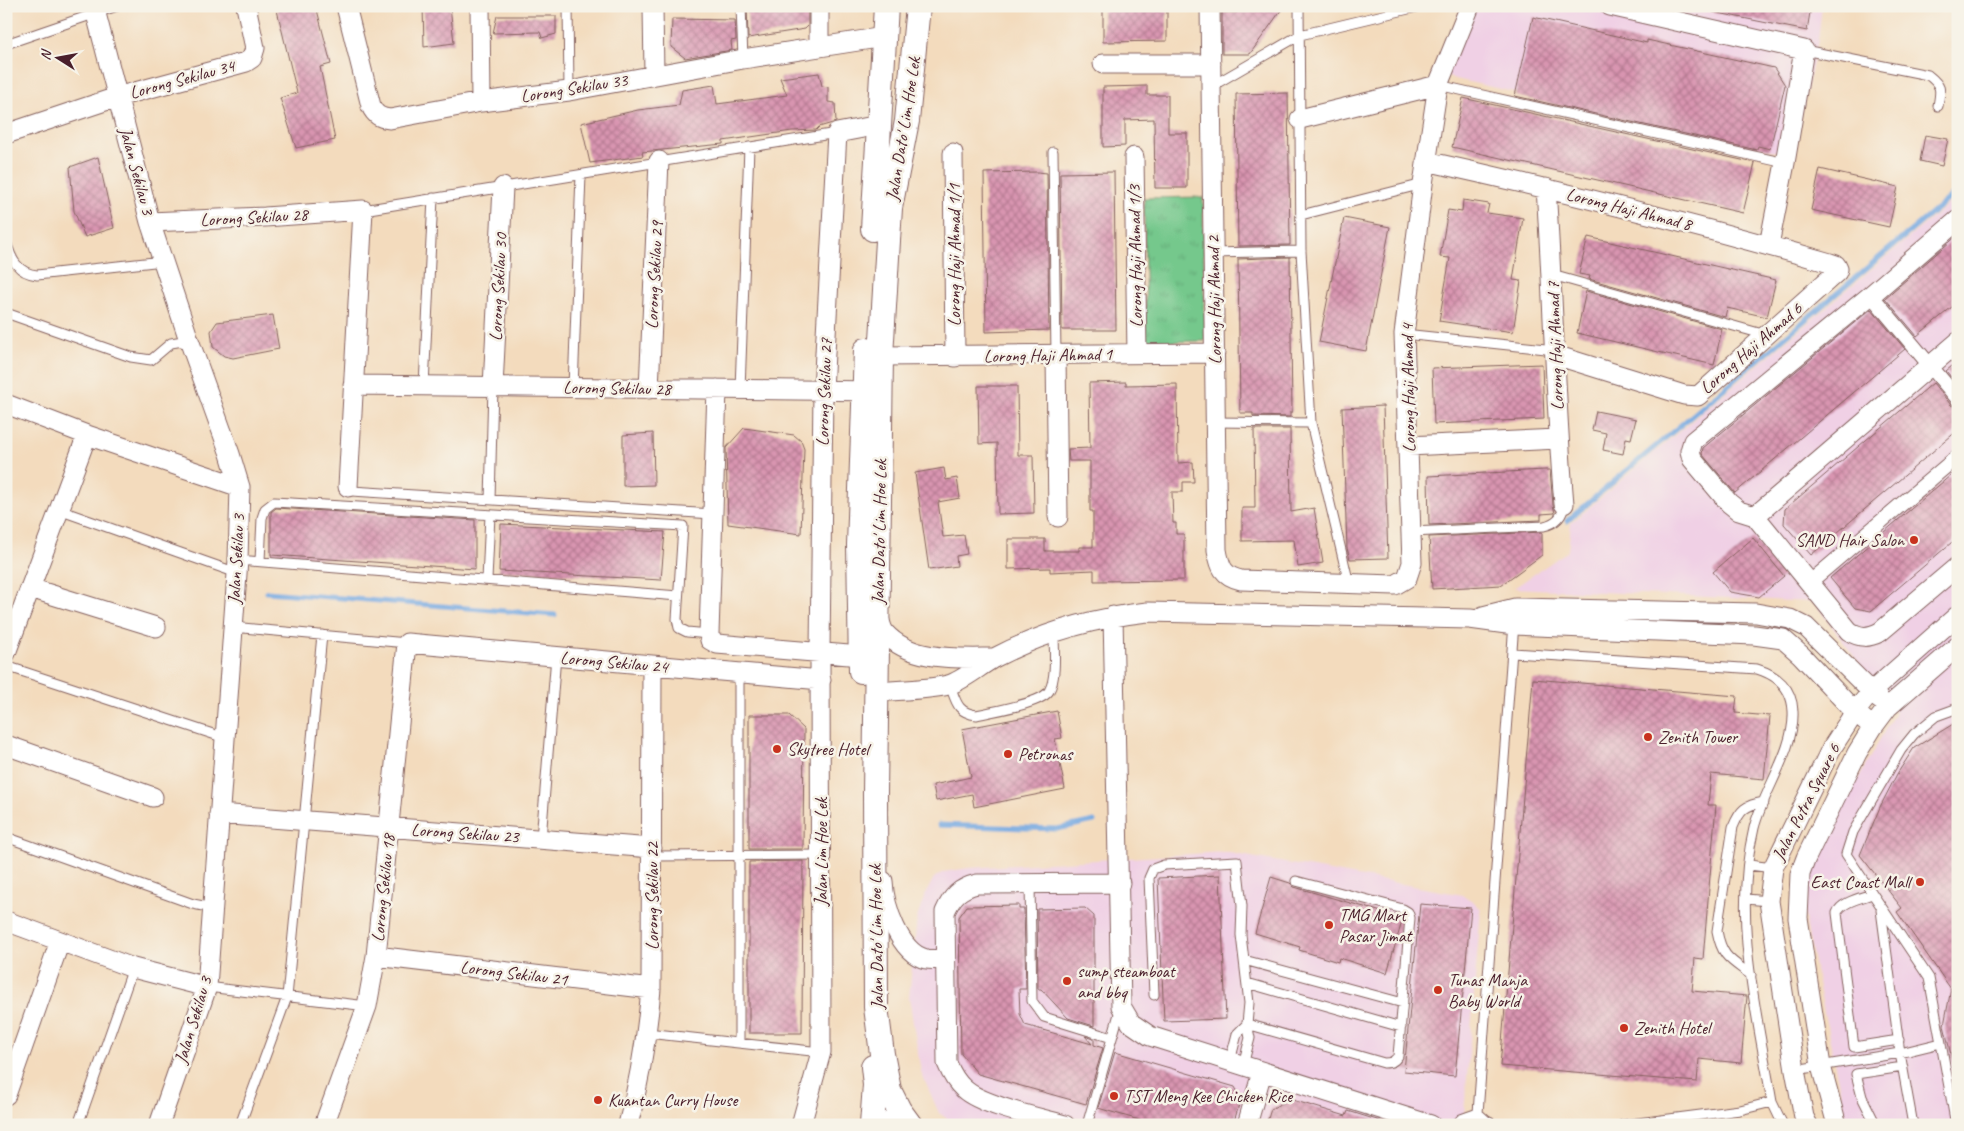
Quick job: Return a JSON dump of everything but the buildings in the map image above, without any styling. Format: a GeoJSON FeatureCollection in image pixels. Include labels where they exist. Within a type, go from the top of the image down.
{"type":"FeatureCollection","features":[{"type":"Feature","properties":{"kind":"street","name":"Lorong Sekilau 34"},"geometry":{"type":"LineString","coordinates":[[117,97],[246,62],[252,58],[255,48],[246,6]]}},
{"type":"Feature","properties":{"kind":"street","name":"Lorong Sekilau 33"},"geometry":{"type":"LineString","coordinates":[[346,6],[371,106],[379,117],[390,119],[481,102],[569,91],[742,59],[884,38]]}},
{"type":"Feature","properties":{"kind":"street"},"geometry":{"type":"LineString","coordinates":[[480,6],[481,102]]}},
{"type":"Feature","properties":{"kind":"street"},"geometry":{"type":"LineString","coordinates":[[653,6],[654,75]]}},
{"type":"Feature","properties":{"kind":"street"},"geometry":{"type":"LineString","coordinates":[[819,6],[819,47]]}},
{"type":"Feature","properties":{"kind":"street","name":"Jalan Dato' Lim Hoe Lek"},"geometry":{"type":"LineString","coordinates":[[886,6],[879,125],[872,391],[878,612],[875,793],[876,1007],[892,1122]]}},
{"type":"Feature","properties":{"kind":"street","name":"Jalan Dato' Lim Hoe Lek"},"geometry":{"type":"LineString","coordinates":[[892,1122],[875,1085],[867,1024],[859,545],[872,391],[881,356],[890,208],[907,121],[918,6]]}},
{"type":"Feature","properties":{"kind":"street","name":"Lorong Haji Ahmad 2"},"geometry":{"type":"LineString","coordinates":[[1210,6],[1218,550],[1219,564],[1224,573],[1232,578],[1241,580]]}},
{"type":"Feature","properties":{"kind":"street","name":"Lorong Haji Ahmad 4"},"geometry":{"type":"LineString","coordinates":[[1241,580],[1395,585],[1407,578],[1412,563],[1404,334],[1426,161],[1438,85],[1470,6]]}},
{"type":"Feature","properties":{"kind":"street"},"geometry":{"type":"LineString","coordinates":[[1610,6],[1650,11],[1804,50],[1769,245]]}},
{"type":"Feature","properties":{"kind":"street","name":"Jalan Sekilau 3"},"geometry":{"type":"LineString","coordinates":[[95,9],[150,222],[188,340],[230,454],[240,487],[237,566],[207,987],[159,1125]]}},
{"type":"Feature","properties":{"kind":"street"},"geometry":{"type":"LineString","coordinates":[[1103,64],[1211,64]]}},
{"type":"Feature","properties":{"kind":"street"},"geometry":{"type":"LineString","coordinates":[[1300,119],[1438,85]]}},
{"type":"Feature","properties":{"kind":"street"},"geometry":{"type":"LineString","coordinates":[[6,134],[117,97]]}},
{"type":"Feature","properties":{"kind":"street"},"geometry":{"type":"LineString","coordinates":[[837,132],[879,125]]}},
{"type":"Feature","properties":{"kind":"street","name":"Lorong Sekilau 27"},"geometry":{"type":"LineString","coordinates":[[820,652],[823,390],[837,132]]}},
{"type":"Feature","properties":{"kind":"street","name":"Lorong Haji Ahmad 1/1"},"geometry":{"type":"LineString","coordinates":[[953,153],[955,357]]}},
{"type":"Feature","properties":{"kind":"street","name":"Lorong Haji Ahmad 1/3"},"geometry":{"type":"LineString","coordinates":[[1134,157],[1137,354]]}},
{"type":"Feature","properties":{"kind":"street","name":"Lorong Haji Ahmad 8"},"geometry":{"type":"LineString","coordinates":[[1426,161],[1546,188],[1769,245],[1830,263]]}},
{"type":"Feature","properties":{"kind":"street","name":"Lorong Sekilau 29"},"geometry":{"type":"LineString","coordinates":[[649,389],[659,162]]}},
{"type":"Feature","properties":{"kind":"street","name":"Lorong Sekilau 30"},"geometry":{"type":"LineString","coordinates":[[494,387],[503,187]]}},
{"type":"Feature","properties":{"kind":"street","name":"Lorong Haji Ahmad 7"},"geometry":{"type":"LineString","coordinates":[[1546,188],[1552,275],[1558,439],[1564,504]]}},
{"type":"Feature","properties":{"kind":"street"},"geometry":{"type":"LineString","coordinates":[[348,486],[363,210]]}},
{"type":"Feature","properties":{"kind":"street","name":"Lorong Sekilau 28"},"geometry":{"type":"LineString","coordinates":[[150,222],[265,218],[363,210]]}},
{"type":"Feature","properties":{"kind":"street"},"geometry":{"type":"LineString","coordinates":[[1958,220],[1871,295],[1693,442],[1690,451],[1692,459],[1729,503],[1739,511],[1755,516],[1849,631],[1856,635],[1871,636],[1880,632],[1958,566]]}},
{"type":"Feature","properties":{"kind":"street","name":"Lorong Haji Ahmad 6"},"geometry":{"type":"LineString","coordinates":[[1555,352],[1694,396],[1702,394],[1837,272],[1838,266],[1830,263]]}},
{"type":"Feature","properties":{"kind":"street"},"geometry":{"type":"LineString","coordinates":[[1871,295],[1958,399]]}},
{"type":"Feature","properties":{"kind":"street"},"geometry":{"type":"LineString","coordinates":[[1755,516],[1958,342]]}},
{"type":"Feature","properties":{"kind":"street","name":"Lorong Haji Ahmad 1"},"geometry":{"type":"LineString","coordinates":[[881,356],[955,357],[1215,353]]}},
{"type":"Feature","properties":{"kind":"street"},"geometry":{"type":"LineString","coordinates":[[1056,355],[1058,517]]}},
{"type":"Feature","properties":{"kind":"street","name":"Lorong Sekilau 28"},"geometry":{"type":"LineString","coordinates":[[353,385],[872,391]]}},
{"type":"Feature","properties":{"kind":"street"},"geometry":{"type":"LineString","coordinates":[[717,389],[710,640],[717,644],[861,656]]}},
{"type":"Feature","properties":{"kind":"street"},"geometry":{"type":"LineString","coordinates":[[6,404],[87,435],[240,487]]}},
{"type":"Feature","properties":{"kind":"street"},"geometry":{"type":"LineString","coordinates":[[6,653],[87,435]]}},
{"type":"Feature","properties":{"kind":"street"},"geometry":{"type":"LineString","coordinates":[[1408,446],[1558,439]]}},
{"type":"Feature","properties":{"kind":"street"},"geometry":{"type":"LineString","coordinates":[[1810,582],[1958,456]]}},
{"type":"Feature","properties":{"kind":"street"},"geometry":{"type":"LineString","coordinates":[[1372,585],[1372,617]]}},
{"type":"Feature","properties":{"kind":"street"},"geometry":{"type":"LineString","coordinates":[[30,588],[156,627]]}},
{"type":"Feature","properties":{"kind":"street"},"geometry":{"type":"LineString","coordinates":[[1806,627],[1831,609]]}},
{"type":"Feature","properties":{"kind":"street"},"geometry":{"type":"LineString","coordinates":[[878,612],[883,631],[899,644],[922,654],[948,658],[995,658]]}},
{"type":"Feature","properties":{"kind":"street"},"geometry":{"type":"LineString","coordinates":[[876,692],[950,685],[995,658],[1054,633],[1113,616],[1147,612],[1470,619],[1515,616],[1756,613],[1790,619],[1806,627],[1888,707]]}},
{"type":"Feature","properties":{"kind":"street","name":"Jalan Putra Square 6"},"geometry":{"type":"LineString","coordinates":[[1808,1125],[1804,1117],[1795,1070],[1769,901],[1773,868],[1831,749],[1855,712],[1871,692],[1958,615]]}},
{"type":"Feature","properties":{"kind":"street"},"geometry":{"type":"LineString","coordinates":[[1113,616],[1120,883],[1121,1006],[1131,1023],[1150,1036],[1431,1125]]}},
{"type":"Feature","properties":{"kind":"street"},"geometry":{"type":"LineString","coordinates":[[1515,616],[1754,635],[1783,639],[1801,654],[1855,712],[1873,727]]}},
{"type":"Feature","properties":{"kind":"street","name":"Lorong Sekilau 24"},"geometry":{"type":"LineString","coordinates":[[407,643],[821,680]]}},
{"type":"Feature","properties":{"kind":"street","name":"Lorong Sekilau 18"},"geometry":{"type":"LineString","coordinates":[[329,1124],[367,1006],[376,956],[407,643]]}},
{"type":"Feature","properties":{"kind":"street","name":"Jalan Putra Square 6"},"geometry":{"type":"LineString","coordinates":[[1837,1125],[1821,1066],[1798,918],[1800,874],[1857,753],[1873,727],[1888,707],[1958,646]]}},
{"type":"Feature","properties":{"kind":"street","name":"Jalan Lim Hoe Lek"},"geometry":{"type":"LineString","coordinates":[[820,652],[821,1052]]}},
{"type":"Feature","properties":{"kind":"street","name":"Lorong Sekilau 22"},"geometry":{"type":"LineString","coordinates":[[628,1125],[647,1033],[651,989],[652,665]]}},
{"type":"Feature","properties":{"kind":"street"},"geometry":{"type":"LineString","coordinates":[[6,745],[153,797]]}},
{"type":"Feature","properties":{"kind":"street"},"geometry":{"type":"LineString","coordinates":[[875,793],[882,832],[883,888],[896,932],[910,950],[925,959],[945,959]]}},
{"type":"Feature","properties":{"kind":"street","name":"Lorong Sekilau 23"},"geometry":{"type":"LineString","coordinates":[[220,814],[541,839],[652,852]]}},
{"type":"Feature","properties":{"kind":"street"},"geometry":{"type":"LineString","coordinates":[[1773,868],[1800,874]]}},
{"type":"Feature","properties":{"kind":"street"},"geometry":{"type":"LineString","coordinates":[[1064,1125],[985,1101],[965,1091],[953,1076],[947,1063],[945,912],[950,900],[957,892],[965,887],[977,884],[1120,883]]}},
{"type":"Feature","properties":{"kind":"street"},"geometry":{"type":"LineString","coordinates":[[1769,901],[1799,903]]}},
{"type":"Feature","properties":{"kind":"street"},"geometry":{"type":"LineString","coordinates":[[6,921],[133,968],[207,987]]}},
{"type":"Feature","properties":{"kind":"street"},"geometry":{"type":"LineString","coordinates":[[6,1095],[60,941]]}},
{"type":"Feature","properties":{"kind":"street","name":"Lorong Sekilau 21"},"geometry":{"type":"LineString","coordinates":[[376,956],[651,989]]}},
{"type":"Feature","properties":{"kind":"street"},"geometry":{"type":"LineString","coordinates":[[801,1125],[821,1052]]}},
{"type":"Feature","properties":{"kind":"street","name":"Jalan Dato' Lim Hoe Lek"},"geometry":{"type":"LineString","coordinates":[[883,1060],[905,1101],[922,1125]]}},
{"type":"Feature","properties":{"kind":"street"},"geometry":{"type":"LineString","coordinates":[[1247,1125],[1262,1072]]}},
{"type":"Feature","properties":{"kind":"lane"},"geometry":{"type":"LineString","coordinates":[[6,44],[95,9],[117,6]]}},
{"type":"Feature","properties":{"kind":"lane"},"geometry":{"type":"LineString","coordinates":[[568,6],[569,91]]}},
{"type":"Feature","properties":{"kind":"lane"},"geometry":{"type":"LineString","coordinates":[[741,6],[742,59]]}},
{"type":"Feature","properties":{"kind":"lane"},"geometry":{"type":"LineString","coordinates":[[1299,6],[1301,251],[1311,423],[1349,584]]}},
{"type":"Feature","properties":{"kind":"lane"},"geometry":{"type":"LineString","coordinates":[[1211,86],[1300,35],[1421,6]]}},
{"type":"Feature","properties":{"kind":"lane"},"geometry":{"type":"LineString","coordinates":[[1804,50],[1928,75],[1938,82],[1940,91],[1938,106]]}},
{"type":"Feature","properties":{"kind":"lane"},"geometry":{"type":"LineString","coordinates":[[1438,85],[1785,163]]}},
{"type":"Feature","properties":{"kind":"lane"},"geometry":{"type":"LineString","coordinates":[[363,210],[837,132]]}},
{"type":"Feature","properties":{"kind":"lane"},"geometry":{"type":"LineString","coordinates":[[740,389],[748,147]]}},
{"type":"Feature","properties":{"kind":"lane"},"geometry":{"type":"LineString","coordinates":[[1053,152],[1056,355]]}},
{"type":"Feature","properties":{"kind":"lane"},"geometry":{"type":"LineString","coordinates":[[573,388],[581,175]]}},
{"type":"Feature","properties":{"kind":"lane"},"geometry":{"type":"LineString","coordinates":[[1301,215],[1423,184]]}},
{"type":"Feature","properties":{"kind":"lane"},"geometry":{"type":"LineString","coordinates":[[424,386],[432,198]]}},
{"type":"Feature","properties":{"kind":"lane"},"geometry":{"type":"LineString","coordinates":[[6,242],[9,253],[18,268],[27,274],[37,276],[163,261]]}},
{"type":"Feature","properties":{"kind":"lane"},"geometry":{"type":"LineString","coordinates":[[1213,253],[1301,251]]}},
{"type":"Feature","properties":{"kind":"lane"},"geometry":{"type":"LineString","coordinates":[[1552,275],[1768,335]]}},
{"type":"Feature","properties":{"kind":"lane"},"geometry":{"type":"LineString","coordinates":[[6,313],[131,357],[150,360],[171,343],[188,340]]}},
{"type":"Feature","properties":{"kind":"lane"},"geometry":{"type":"LineString","coordinates":[[1404,334],[1555,352]]}},
{"type":"Feature","properties":{"kind":"lane"},"geometry":{"type":"LineString","coordinates":[[490,500],[494,387]]}},
{"type":"Feature","properties":{"kind":"lane"},"geometry":{"type":"LineString","coordinates":[[1216,422],[1311,423]]}},
{"type":"Feature","properties":{"kind":"lane"},"geometry":{"type":"LineString","coordinates":[[348,486],[352,491],[713,514]]}},
{"type":"Feature","properties":{"kind":"lane"},"geometry":{"type":"LineString","coordinates":[[260,562],[262,518],[265,509],[274,502],[683,526],[677,620],[679,628],[688,632],[709,634]]}},
{"type":"Feature","properties":{"kind":"lane"},"geometry":{"type":"LineString","coordinates":[[1411,532],[1544,526],[1556,521],[1564,512],[1564,504]]}},
{"type":"Feature","properties":{"kind":"lane"},"geometry":{"type":"LineString","coordinates":[[59,510],[237,566],[260,562],[678,596]]}},
{"type":"Feature","properties":{"kind":"lane"},"geometry":{"type":"LineString","coordinates":[[487,580],[490,514]]}},
{"type":"Feature","properties":{"kind":"lane"},"geometry":{"type":"LineString","coordinates":[[1478,1113],[1515,616]]}},
{"type":"Feature","properties":{"kind":"lane"},"geometry":{"type":"LineString","coordinates":[[232,627],[407,643]]}},
{"type":"Feature","properties":{"kind":"lane"},"geometry":{"type":"LineString","coordinates":[[950,685],[959,708],[967,714],[977,715],[1040,699],[1049,691],[1053,678],[1054,633]]}},
{"type":"Feature","properties":{"kind":"lane"},"geometry":{"type":"LineString","coordinates":[[240,1125],[287,997],[322,635]]}},
{"type":"Feature","properties":{"kind":"lane"},"geometry":{"type":"LineString","coordinates":[[1513,653],[1757,669],[1767,672],[1785,686],[1791,697],[1792,725],[1788,743],[1754,828],[1746,899],[1746,945],[1772,1102],[1783,1125]]}},
{"type":"Feature","properties":{"kind":"lane"},"geometry":{"type":"LineString","coordinates":[[541,839],[556,656]]}},
{"type":"Feature","properties":{"kind":"lane"},"geometry":{"type":"LineString","coordinates":[[6,666],[225,738]]}},
{"type":"Feature","properties":{"kind":"lane"},"geometry":{"type":"LineString","coordinates":[[739,673],[739,1042]]}},
{"type":"Feature","properties":{"kind":"lane"},"geometry":{"type":"LineString","coordinates":[[1956,1125],[1929,978],[1846,854],[1853,832],[1901,750],[1914,734],[1936,716],[1958,708]]}},
{"type":"Feature","properties":{"kind":"lane"},"geometry":{"type":"LineString","coordinates":[[1751,975],[1729,959],[1720,947],[1717,931],[1733,827],[1738,814],[1750,804],[1764,802]]}},
{"type":"Feature","properties":{"kind":"lane"},"geometry":{"type":"LineString","coordinates":[[6,837],[193,904],[213,908]]}},
{"type":"Feature","properties":{"kind":"lane"},"geometry":{"type":"LineString","coordinates":[[652,852],[739,856],[821,855]]}},
{"type":"Feature","properties":{"kind":"lane"},"geometry":{"type":"LineString","coordinates":[[1154,995],[1149,878],[1153,868],[1164,865],[1237,861],[1242,906],[1241,935],[1247,983],[1247,1024],[1250,1038],[1236,1063]]}},
{"type":"Feature","properties":{"kind":"lane"},"geometry":{"type":"LineString","coordinates":[[1749,865],[1773,868]]}},
{"type":"Feature","properties":{"kind":"lane"},"geometry":{"type":"LineString","coordinates":[[1247,1024],[1384,1063],[1390,1063],[1398,1056],[1410,918],[1408,912],[1403,909],[1296,880]]}},
{"type":"Feature","properties":{"kind":"lane"},"geometry":{"type":"LineString","coordinates":[[1030,884],[1032,1001],[1044,1018],[1112,1038]]}},
{"type":"Feature","properties":{"kind":"lane"},"geometry":{"type":"LineString","coordinates":[[1872,894],[1844,905],[1838,909],[1837,913],[1856,1074],[1862,1097],[1876,1125]]}},
{"type":"Feature","properties":{"kind":"lane"},"geometry":{"type":"LineString","coordinates":[[1746,899],[1769,901]]}},
{"type":"Feature","properties":{"kind":"lane"},"geometry":{"type":"LineString","coordinates":[[1881,907],[1902,1067],[1913,1125]]}},
{"type":"Feature","properties":{"kind":"lane"},"geometry":{"type":"LineString","coordinates":[[1244,960],[1402,1003]]}},
{"type":"Feature","properties":{"kind":"lane"},"geometry":{"type":"LineString","coordinates":[[78,1125],[133,968]]}},
{"type":"Feature","properties":{"kind":"lane"},"geometry":{"type":"LineString","coordinates":[[1247,983],[1401,1027]]}},
{"type":"Feature","properties":{"kind":"lane"},"geometry":{"type":"LineString","coordinates":[[207,987],[367,1006]]}},
{"type":"Feature","properties":{"kind":"lane"},"geometry":{"type":"LineString","coordinates":[[1087,1125],[1121,1006]]}},
{"type":"Feature","properties":{"kind":"lane"},"geometry":{"type":"LineString","coordinates":[[1236,1063],[1237,1034],[1247,1024]]}},
{"type":"Feature","properties":{"kind":"lane"},"geometry":{"type":"LineString","coordinates":[[647,1033],[821,1052]]}},
{"type":"Feature","properties":{"kind":"lane"},"geometry":{"type":"LineString","coordinates":[[1237,1034],[1250,1038]]}},
{"type":"Feature","properties":{"kind":"lane"},"geometry":{"type":"LineString","coordinates":[[1854,1047],[1899,1040]]}},
{"type":"Feature","properties":{"kind":"lane"},"geometry":{"type":"LineString","coordinates":[[1795,1070],[1900,1053],[1941,1043]]}},
{"type":"Feature","properties":{"kind":"lane"},"geometry":{"type":"LineString","coordinates":[[1856,1074],[1902,1067]]}},
{"type":"Feature","properties":{"kind":"lane"},"geometry":{"type":"LineString","coordinates":[[1622,1125],[1740,1110],[1772,1102]]}},
{"type":"Feature","properties":{"kind":"lane"},"geometry":{"type":"LineString","coordinates":[[1456,1125],[1461,1119],[1478,1113]]}},
{"type":"Feature","properties":{"kind":"lane"},"geometry":{"type":"LineString","coordinates":[[1478,1113],[1495,1125]]}},
{"type":"Feature","properties":{"kind":"shaded area"},"geometry":{"type":"Polygon","coordinates":[[[1473,6],[1822,6],[1818,40],[1792,155],[1443,76],[1473,6]]]}},
{"type":"Feature","properties":{"kind":"shaded area"},"geometry":{"type":"Polygon","coordinates":[[[1958,196],[1958,1125],[1851,1125],[1845,1115],[1804,913],[1811,869],[1833,824],[1895,712],[1814,602],[1514,588],[1568,551],[1571,523],[1958,196]]]}},
{"type":"Feature","properties":{"kind":"shaded area"},"geometry":{"type":"Polygon","coordinates":[[[1224,852],[1463,895],[1481,909],[1463,1125],[956,1125],[939,1113],[921,1072],[909,997],[917,918],[925,895],[934,878],[943,872],[969,868],[1224,852]]]}},
{"type":"Feature","properties":{"kind":"green space"},"geometry":{"type":"Polygon","coordinates":[[[1203,197],[1205,341],[1146,342],[1144,198],[1203,197]]]}},
{"type":"Feature","properties":{"kind":"waterway"},"geometry":{"type":"LineString","coordinates":[[1567,521],[1958,191]]}},
{"type":"Feature","properties":{"kind":"waterway"},"geometry":{"type":"LineString","coordinates":[[267,592],[555,615]]}},
{"type":"Feature","properties":{"kind":"waterway"},"geometry":{"type":"LineString","coordinates":[[939,825],[1057,829],[1094,821]]}},
{"type":"Feature","properties":{"kind":"place","name":"SAND Hair Salon"},"geometry":{"type":"Point","coordinates":[1914,540]}},
{"type":"Feature","properties":{"kind":"place","name":"Zenith Tower"},"geometry":{"type":"Point","coordinates":[1648,737]}},
{"type":"Feature","properties":{"kind":"place","name":"Skytree Hotel"},"geometry":{"type":"Point","coordinates":[777,749]}},
{"type":"Feature","properties":{"kind":"place","name":"Petronas"},"geometry":{"type":"Point","coordinates":[1008,754]}},
{"type":"Feature","properties":{"kind":"place","name":"East Coast Mall"},"geometry":{"type":"Point","coordinates":[1920,882]}},
{"type":"Feature","properties":{"kind":"place","name":"TMG Mart Pasar Jimat"},"geometry":{"type":"Point","coordinates":[1329,925]}},
{"type":"Feature","properties":{"kind":"place","name":"sump steamboat and bbq"},"geometry":{"type":"Point","coordinates":[1067,981]}},
{"type":"Feature","properties":{"kind":"place","name":"Tunas Manja Baby World"},"geometry":{"type":"Point","coordinates":[1438,990]}},
{"type":"Feature","properties":{"kind":"place","name":"Zenith Hotel"},"geometry":{"type":"Point","coordinates":[1624,1028]}},
{"type":"Feature","properties":{"kind":"place","name":"TST Meng Kee Chicken Rice"},"geometry":{"type":"Point","coordinates":[1114,1096]}},
{"type":"Feature","properties":{"kind":"place","name":"Kuantan Curry House"},"geometry":{"type":"Point","coordinates":[598,1100]}}]}
